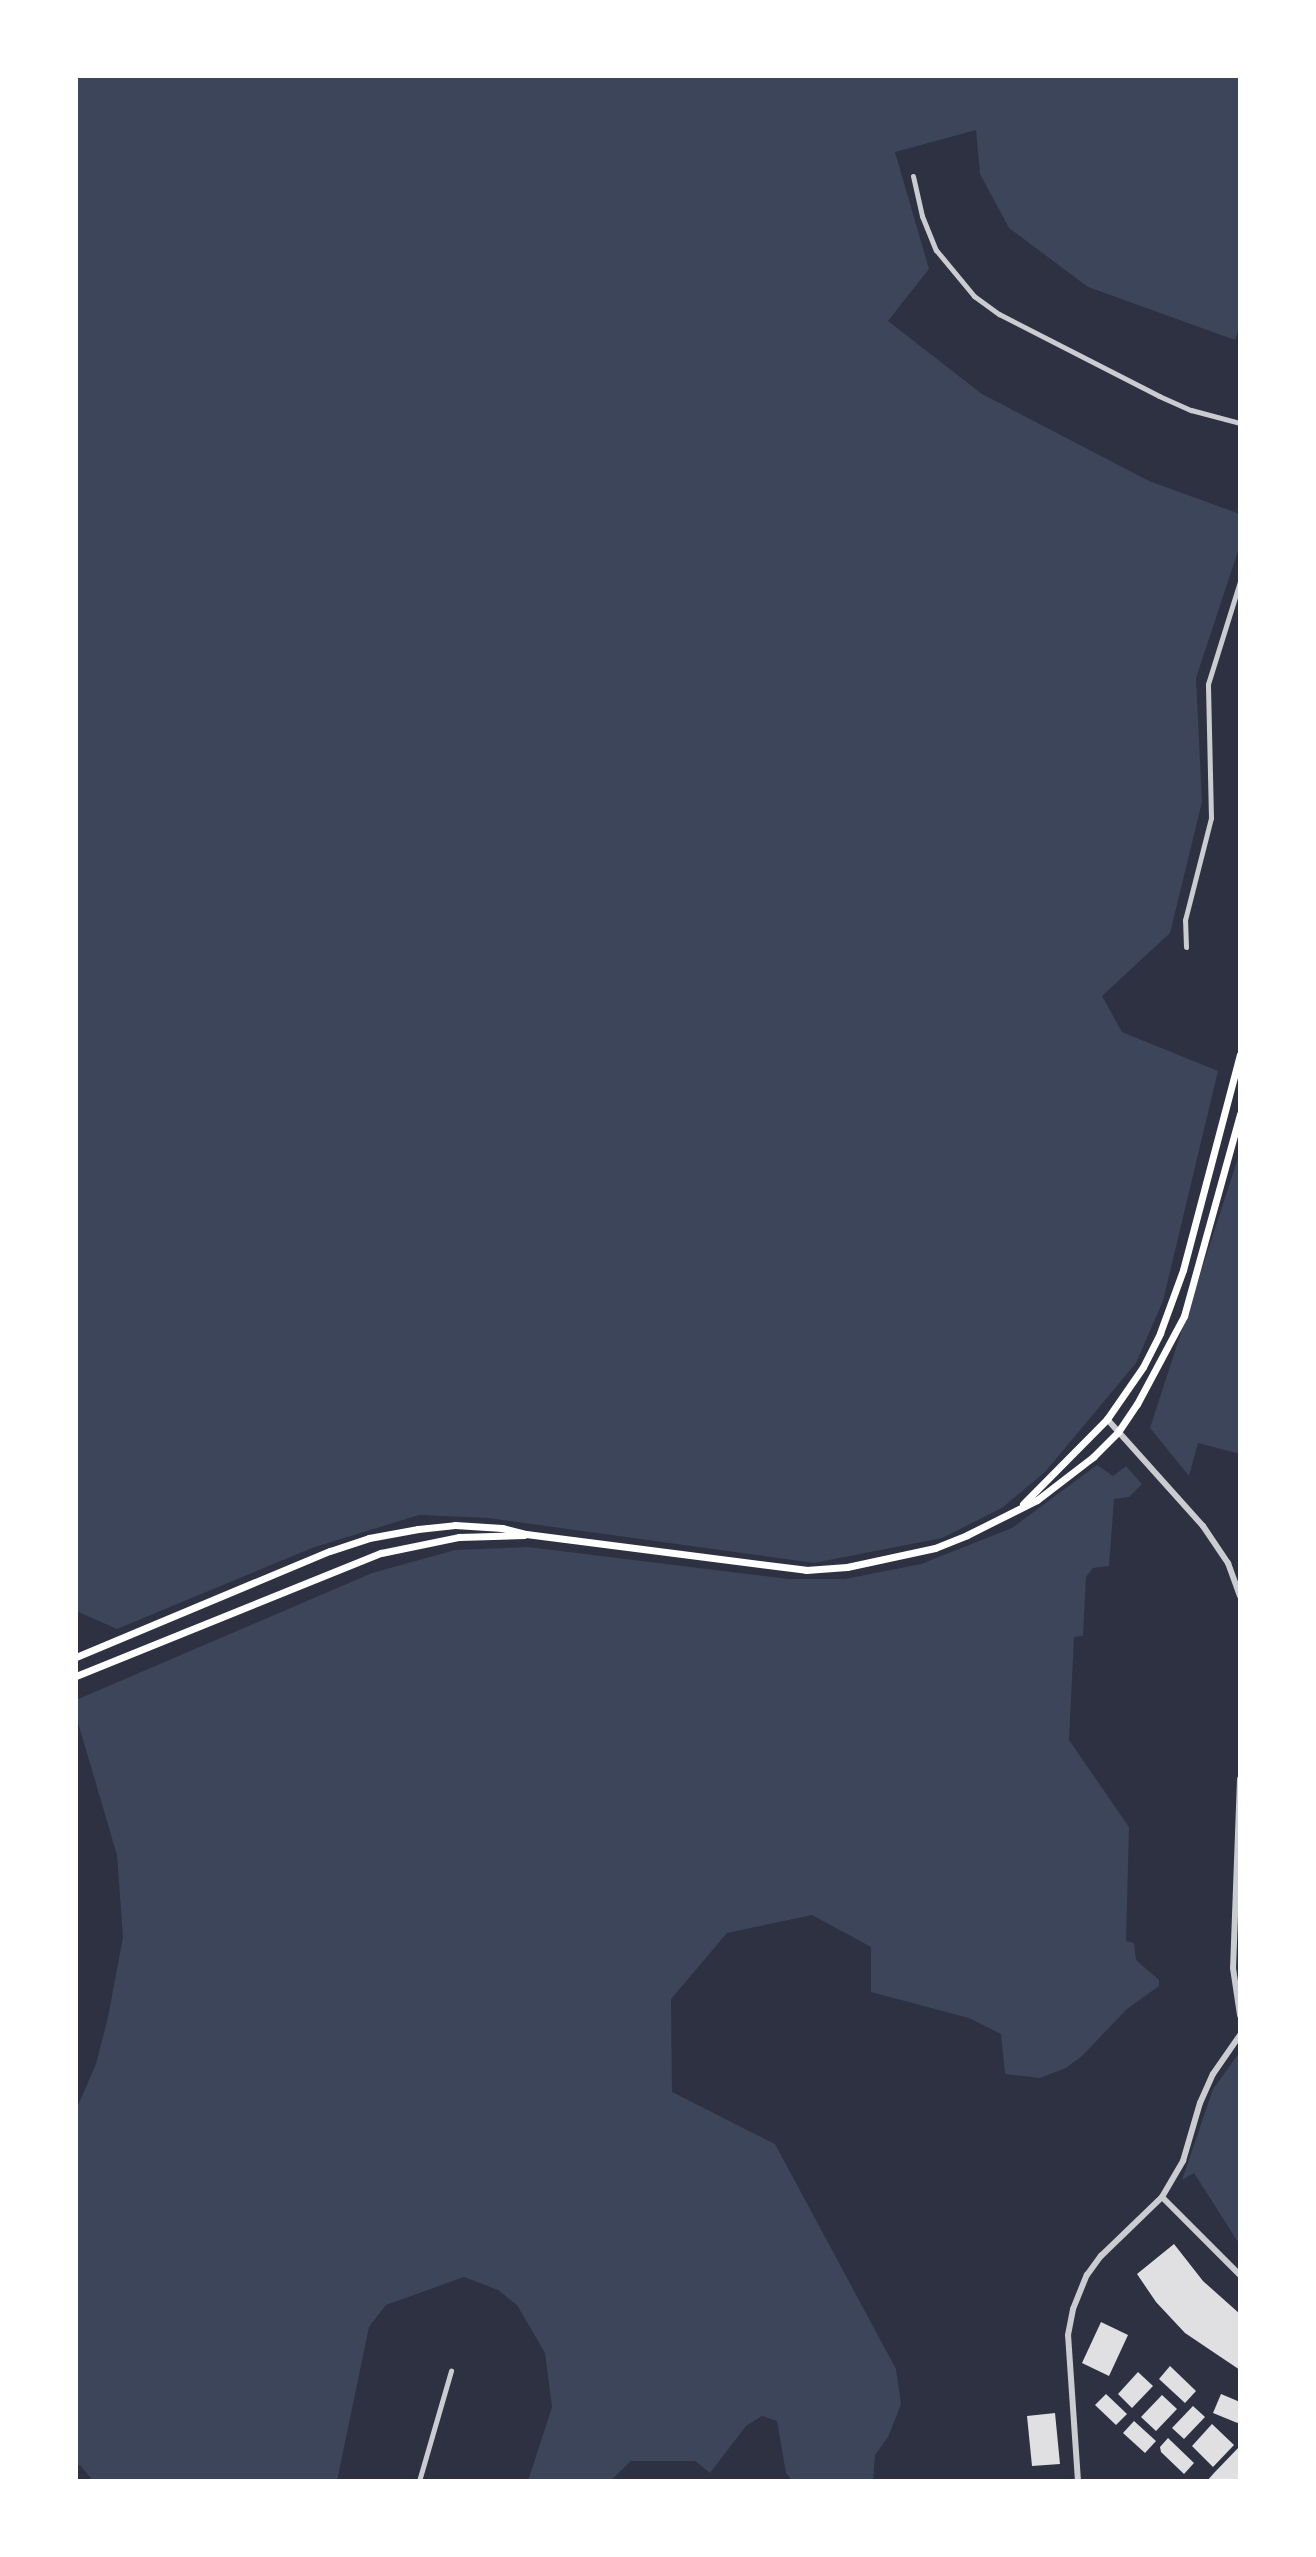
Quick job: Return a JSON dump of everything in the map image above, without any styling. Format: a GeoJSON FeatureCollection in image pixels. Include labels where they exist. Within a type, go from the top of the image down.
{"type":"FeatureCollection","features":[{"type":"Feature","properties":{"kind":"main road"},"geometry":{"type":"LineString","coordinates":[[1022,1505],[1107,1419],[1149,1355],[1183,1270],[1240,1054]]}},
{"type":"Feature","properties":{"kind":"main road"},"geometry":{"type":"LineString","coordinates":[[76,1657],[330,1551],[369,1538],[455,1525],[502,1528],[526,1534],[766,1567],[847,1567],[935,1548],[1037,1500],[1093,1457],[1118,1432],[1169,1352],[1184,1316],[1240,1114]]}},
{"type":"Feature","properties":{"kind":"main road"},"geometry":{"type":"LineString","coordinates":[[76,1676],[381,1553],[459,1537],[526,1534]]}},
{"type":"Feature","properties":{"kind":"street"},"geometry":{"type":"LineString","coordinates":[[913,176],[922,216],[936,250],[974,296],[999,314],[1159,396],[1191,410],[1240,423]]}},
{"type":"Feature","properties":{"kind":"street"},"geometry":{"type":"LineString","coordinates":[[1186,947],[1185,920],[1211,818],[1208,684],[1240,581]]}},
{"type":"Feature","properties":{"kind":"street"},"geometry":{"type":"LineString","coordinates":[[1107,1419],[1203,1526],[1228,1563],[1240,1596]]}},
{"type":"Feature","properties":{"kind":"street"},"geometry":{"type":"LineString","coordinates":[[1240,1779],[1233,1968],[1240,2015]]}},
{"type":"Feature","properties":{"kind":"street"},"geometry":{"type":"LineString","coordinates":[[1078,2481],[1068,2335],[1073,2309],[1087,2275],[1101,2256],[1162,2197],[1183,2161],[1200,2103],[1213,2074],[1240,2035]]}},
{"type":"Feature","properties":{"kind":"street"},"geometry":{"type":"LineString","coordinates":[[1162,2197],[1240,2275]]}},
{"type":"Feature","properties":{"kind":"street"},"geometry":{"type":"LineString","coordinates":[[419,2481],[451,2371]]}},
{"type":"Feature","properties":{"kind":"shaded area"},"geometry":{"type":"Polygon","coordinates":[[[76,76],[1240,76],[1240,325],[1235,340],[1088,287],[1009,228],[980,174],[976,130],[895,152],[929,269],[888,321],[982,394],[1149,481],[1240,514],[1240,545],[1196,678],[1202,802],[1170,933],[1102,996],[1122,1032],[1218,1071],[1163,1301],[1136,1363],[1045,1472],[1002,1508],[942,1538],[814,1563],[488,1518],[419,1515],[312,1548],[117,1629],[76,1611],[76,76]]]}},
{"type":"Feature","properties":{"kind":"shaded area"},"geometry":{"type":"Polygon","coordinates":[[[1240,1152],[1240,1454],[1198,1443],[1189,1476],[1150,1428],[1240,1152]]]}},
{"type":"Feature","properties":{"kind":"shaded area"},"geometry":{"type":"Polygon","coordinates":[[[1097,1465],[1113,1476],[1126,1466],[1142,1484],[1129,1497],[1114,1499],[1109,1566],[1093,1568],[1086,1577],[1083,1636],[1074,1637],[1069,1740],[1129,1827],[1126,1941],[1134,1943],[1136,1960],[1159,1980],[1159,1986],[1127,2009],[1082,2056],[1066,2068],[1040,2078],[1005,2074],[1001,2034],[969,2018],[871,1992],[871,1947],[812,1915],[727,1933],[671,1999],[672,2092],[775,2144],[896,2369],[901,2404],[888,2437],[875,2455],[873,2481],[792,2481],[786,2473],[777,2421],[762,2416],[746,2426],[710,2473],[695,2461],[631,2461],[610,2481],[528,2481],[552,2407],[545,2353],[517,2305],[498,2290],[464,2277],[386,2305],[369,2327],[337,2481],[93,2481],[80,2465],[76,2467],[76,2110],[96,2064],[123,1937],[117,1855],[76,1716],[76,1700],[372,1573],[455,1550],[528,1547],[789,1579],[845,1579],[921,1564],[1012,1528],[1097,1465]]]}},
{"type":"Feature","properties":{"kind":"shaded area"},"geometry":{"type":"Polygon","coordinates":[[[1240,2052],[1240,2245],[1194,2173],[1182,2180],[1213,2089],[1240,2052]]]}},
{"type":"Feature","properties":{"kind":"building"},"geometry":{"type":"Polygon","coordinates":[[[1174,2244],[1203,2281],[1240,2314],[1240,2370],[1185,2333],[1156,2302],[1137,2274],[1174,2244]]]}},
{"type":"Feature","properties":{"kind":"building"},"geometry":{"type":"Polygon","coordinates":[[[1101,2322],[1128,2335],[1109,2376],[1082,2363],[1101,2322]]]}},
{"type":"Feature","properties":{"kind":"building"},"geometry":{"type":"Polygon","coordinates":[[[1170,2366],[1196,2391],[1185,2403],[1159,2379],[1170,2366]]]}},
{"type":"Feature","properties":{"kind":"building"},"geometry":{"type":"Polygon","coordinates":[[[1138,2372],[1153,2386],[1132,2408],[1118,2394],[1138,2372]]]}},
{"type":"Feature","properties":{"kind":"building"},"geometry":{"type":"Polygon","coordinates":[[[1106,2394],[1127,2414],[1116,2425],[1095,2405],[1106,2394]]]}},
{"type":"Feature","properties":{"kind":"building"},"geometry":{"type":"Polygon","coordinates":[[[1221,2394],[1240,2402],[1240,2424],[1213,2413],[1221,2394]]]}},
{"type":"Feature","properties":{"kind":"building"},"geometry":{"type":"Polygon","coordinates":[[[1162,2395],[1177,2409],[1156,2431],[1141,2417],[1162,2395]]]}},
{"type":"Feature","properties":{"kind":"building"},"geometry":{"type":"Polygon","coordinates":[[[1193,2406],[1205,2417],[1184,2439],[1172,2428],[1193,2406]]]}},
{"type":"Feature","properties":{"kind":"building"},"geometry":{"type":"Polygon","coordinates":[[[1055,2413],[1060,2464],[1032,2466],[1027,2416],[1055,2413]]]}},
{"type":"Feature","properties":{"kind":"building"},"geometry":{"type":"Polygon","coordinates":[[[1134,2421],[1156,2441],[1145,2453],[1123,2433],[1134,2421]]]}},
{"type":"Feature","properties":{"kind":"building"},"geometry":{"type":"Polygon","coordinates":[[[1212,2424],[1234,2445],[1213,2467],[1192,2446],[1212,2424]]]}},
{"type":"Feature","properties":{"kind":"building"},"geometry":{"type":"Polygon","coordinates":[[[1168,2438],[1194,2463],[1184,2474],[1161,2452],[1160,2447],[1168,2438]]]}},
{"type":"Feature","properties":{"kind":"building"},"geometry":{"type":"Polygon","coordinates":[[[1240,2446],[1240,2481],[1207,2481],[1214,2473],[1240,2446]]]}}]}
